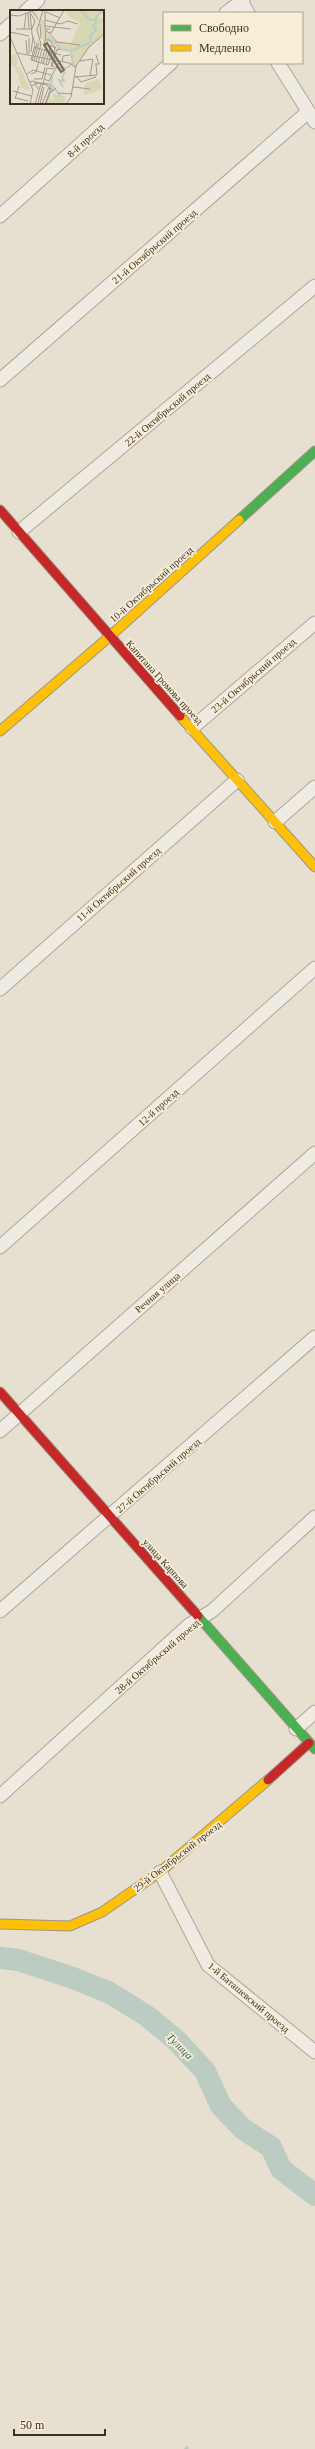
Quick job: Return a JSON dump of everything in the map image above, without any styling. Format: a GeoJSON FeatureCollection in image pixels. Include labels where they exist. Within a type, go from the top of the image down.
{"type":"FeatureCollection","features":[{"type":"Feature","properties":{"kind":"street"},"geometry":{"type":"LineString","coordinates":[[27,10],[38,0]]}},
{"type":"Feature","properties":{"kind":"street"},"geometry":{"type":"LineString","coordinates":[[227,12],[241,0],[247,12]]}},
{"type":"Feature","properties":{"kind":"street"},"geometry":{"type":"LineString","coordinates":[[0,34],[10,25]]}},
{"type":"Feature","properties":{"kind":"street","name":"8-й проезд"},"geometry":{"type":"LineString","coordinates":[[0,216],[170,64]]}},
{"type":"Feature","properties":{"kind":"street"},"geometry":{"type":"LineString","coordinates":[[279,64],[312,117]]}},
{"type":"Feature","properties":{"kind":"street","name":"21-й Октябрьский проезд"},"geometry":{"type":"LineString","coordinates":[[0,380],[312,117]]}},
{"type":"Feature","properties":{"kind":"street","name":"22-й Октябрьский проезд"},"geometry":{"type":"LineString","coordinates":[[19,532],[315,286]]}},
{"type":"Feature","properties":{"kind":"street","name":"10-й Октябрьский проезд"},"geometry":{"type":"LineString","coordinates":[[0,730],[109,636],[315,451]]}},
{"type":"Feature","properties":{"kind":"street","name":"Капитана Громова проезд"},"geometry":{"type":"LineString","coordinates":[[0,510],[236,780],[315,867]]}},
{"type":"Feature","properties":{"kind":"street","name":"23-й Октябрьский проезд"},"geometry":{"type":"LineString","coordinates":[[192,728],[315,623]]}},
{"type":"Feature","properties":{"kind":"street","name":"11-й Октябрьский проезд"},"geometry":{"type":"LineString","coordinates":[[0,989],[236,780]]}},
{"type":"Feature","properties":{"kind":"street"},"geometry":{"type":"LineString","coordinates":[[275,822],[315,788]]}},
{"type":"Feature","properties":{"kind":"street","name":"12-й проезд"},"geometry":{"type":"LineString","coordinates":[[0,1247],[315,968]]}},
{"type":"Feature","properties":{"kind":"street","name":"Речная улица"},"geometry":{"type":"LineString","coordinates":[[0,1431],[315,1154]]}},
{"type":"Feature","properties":{"kind":"street","name":"27-й Октябрьский проезд"},"geometry":{"type":"LineString","coordinates":[[0,1611],[315,1337]]}},
{"type":"Feature","properties":{"kind":"street","name":"улица Карпова"},"geometry":{"type":"LineString","coordinates":[[0,1392],[312,1746]]}},
{"type":"Feature","properties":{"kind":"street","name":"28-й Октябрьский проезд"},"geometry":{"type":"LineString","coordinates":[[0,1796],[189,1625],[212,1611],[315,1517]]}},
{"type":"Feature","properties":{"kind":"street"},"geometry":{"type":"LineString","coordinates":[[296,1729],[315,1712]]}},
{"type":"Feature","properties":{"kind":"street","name":"29-й Октябрьский проезд"},"geometry":{"type":"LineString","coordinates":[[0,1924],[70,1926],[102,1912],[160,1872],[312,1746]]}},
{"type":"Feature","properties":{"kind":"street","name":"1-й Баташевский проезд"},"geometry":{"type":"LineString","coordinates":[[160,1872],[208,1965],[315,2052]]}},
{"type":"Feature","properties":{"kind":"waterway","name":"Тулица"},"geometry":{"type":"LineString","coordinates":[[0,1958],[18,1960],[73,1978],[110,1993],[147,2016],[176,2040],[205,2071],[221,2106],[243,2129],[271,2147],[281,2169],[315,2195]]}},
{"type":"Feature","properties":{"kind":"traffic: fast"},"geometry":{"type":"LineString","coordinates":[[239,520],[315,451]]}},
{"type":"Feature","properties":{"kind":"traffic: fast"},"geometry":{"type":"LineString","coordinates":[[198,1616],[315,1749]]}},
{"type":"Feature","properties":{"kind":"traffic: slow"},"geometry":{"type":"LineString","coordinates":[[0,731],[109,637],[239,520]]}},
{"type":"Feature","properties":{"kind":"traffic: slow"},"geometry":{"type":"LineString","coordinates":[[180,716],[315,867]]}},
{"type":"Feature","properties":{"kind":"traffic: slow"},"geometry":{"type":"LineString","coordinates":[[0,1924],[70,1926],[102,1912],[160,1872],[268,1780]]}},
{"type":"Feature","properties":{"kind":"traffic: jam"},"geometry":{"type":"LineString","coordinates":[[0,510],[180,716]]}},
{"type":"Feature","properties":{"kind":"traffic: jam"},"geometry":{"type":"LineString","coordinates":[[0,1392],[198,1616]]}},
{"type":"Feature","properties":{"kind":"traffic: jam"},"geometry":{"type":"LineString","coordinates":[[268,1780],[309,1743]]}}]}
